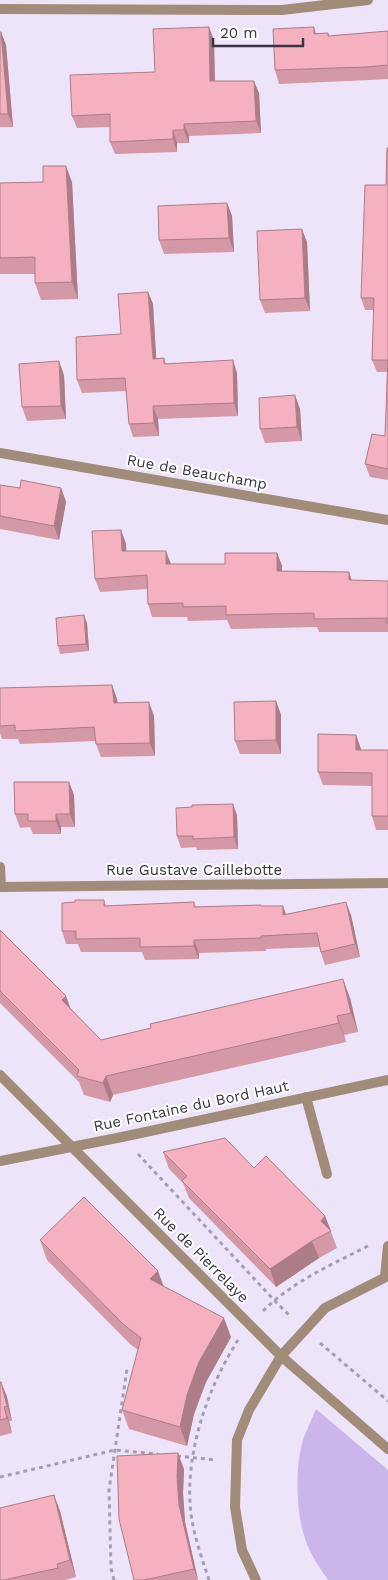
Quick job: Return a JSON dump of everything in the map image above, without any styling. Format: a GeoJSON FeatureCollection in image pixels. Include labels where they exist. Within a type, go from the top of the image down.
{"type":"FeatureCollection","features":[{"type":"Feature","properties":{"kind":"street"},"geometry":{"type":"LineString","coordinates":[[0,10],[282,10],[368,0]]}},
{"type":"Feature","properties":{"kind":"street","name":"Rue de Beauchamp"},"geometry":{"type":"LineString","coordinates":[[0,453],[388,520]]}},
{"type":"Feature","properties":{"kind":"street"},"geometry":{"type":"LineString","coordinates":[[0,867],[0,886]]}},
{"type":"Feature","properties":{"kind":"street","name":"Rue Gustave Caillebotte"},"geometry":{"type":"LineString","coordinates":[[0,886],[388,883]]}},
{"type":"Feature","properties":{"kind":"street","name":"Rue de Pierrelaye"},"geometry":{"type":"LineString","coordinates":[[0,1075],[281,1356],[388,1448]]}},
{"type":"Feature","properties":{"kind":"street","name":"Rue Fontaine du Bord Haut"},"geometry":{"type":"LineString","coordinates":[[0,1161],[388,1080]]}},
{"type":"Feature","properties":{"kind":"street"},"geometry":{"type":"LineString","coordinates":[[306,1097],[327,1174]]}},
{"type":"Feature","properties":{"kind":"street"},"geometry":{"type":"LineString","coordinates":[[256,1580],[242,1550],[235,1507],[237,1440],[248,1410],[281,1356],[325,1308],[387,1276],[388,1246]]}},
{"type":"Feature","properties":{"kind":"path"},"geometry":{"type":"LineString","coordinates":[[122,1137],[274,1300],[304,1329],[388,1401]]}},
{"type":"Feature","properties":{"kind":"path"},"geometry":{"type":"LineString","coordinates":[[114,1580],[109,1490],[127,1369]]}},
{"type":"Feature","properties":{"kind":"path"},"geometry":{"type":"LineString","coordinates":[[0,1477],[114,1450],[164,1455]]}},
{"type":"Feature","properties":{"kind":"path"},"geometry":{"type":"LineString","coordinates":[[174,1456],[236,1462]]}},
{"type":"Feature","properties":{"kind":"shaded area"},"geometry":{"type":"Polygon","coordinates":[[[316,1409],[388,1470],[388,1580],[328,1580],[307,1545],[299,1510],[298,1472],[301,1447],[316,1409]]]}},
{"type":"Feature","properties":{"kind":"building"},"geometry":{"type":"Polygon","coordinates":[[[209,27],[210,81],[254,81],[256,121],[184,124],[184,130],[173,130],[173,139],[110,142],[110,114],[72,116],[70,75],[155,72],[153,29],[209,27]]]}},
{"type":"Feature","properties":{"kind":"building"},"geometry":{"type":"Polygon","coordinates":[[[314,27],[314,34],[328,33],[328,36],[388,31],[388,65],[275,70],[273,29],[314,27]]]}},
{"type":"Feature","properties":{"kind":"building"},"geometry":{"type":"Polygon","coordinates":[[[1,32],[8,114],[0,114],[1,32]]]}},
{"type":"Feature","properties":{"kind":"building"},"geometry":{"type":"Polygon","coordinates":[[[387,148],[388,360],[372,360],[374,298],[361,298],[365,185],[386,185],[387,148]]]}},
{"type":"Feature","properties":{"kind":"building"},"geometry":{"type":"Polygon","coordinates":[[[43,166],[66,166],[72,282],[35,283],[35,257],[0,258],[0,183],[43,182],[43,166]]]}},
{"type":"Feature","properties":{"kind":"building"},"geometry":{"type":"Polygon","coordinates":[[[227,203],[229,238],[159,240],[158,206],[227,203]]]}},
{"type":"Feature","properties":{"kind":"building"},"geometry":{"type":"Polygon","coordinates":[[[302,229],[305,298],[260,300],[257,231],[302,229]]]}},
{"type":"Feature","properties":{"kind":"building"},"geometry":{"type":"Polygon","coordinates":[[[148,292],[153,359],[164,358],[164,364],[233,360],[234,403],[153,406],[154,423],[129,424],[125,378],[77,380],[76,337],[121,334],[118,294],[148,292]]]}},
{"type":"Feature","properties":{"kind":"building"},"geometry":{"type":"Polygon","coordinates":[[[388,360],[388,469],[365,464],[372,434],[385,436],[388,360]]]}},
{"type":"Feature","properties":{"kind":"building"},"geometry":{"type":"Polygon","coordinates":[[[59,361],[61,406],[22,407],[19,364],[59,361]]]}},
{"type":"Feature","properties":{"kind":"building"},"geometry":{"type":"Polygon","coordinates":[[[295,395],[297,427],[260,429],[259,398],[295,395]]]}},
{"type":"Feature","properties":{"kind":"building"},"geometry":{"type":"Polygon","coordinates":[[[21,480],[61,488],[54,526],[0,516],[0,485],[20,488],[21,480]]]}},
{"type":"Feature","properties":{"kind":"building"},"geometry":{"type":"Polygon","coordinates":[[[121,530],[122,551],[166,551],[166,564],[225,564],[225,553],[277,553],[277,571],[349,572],[349,580],[388,581],[388,623],[386,623],[387,618],[314,619],[314,613],[226,615],[226,606],[183,607],[183,603],[148,604],[147,575],[95,579],[92,531],[121,530]]]}},
{"type":"Feature","properties":{"kind":"building"},"geometry":{"type":"Polygon","coordinates":[[[84,615],[86,644],[58,646],[56,618],[84,615]]]}},
{"type":"Feature","properties":{"kind":"building"},"geometry":{"type":"Polygon","coordinates":[[[112,685],[114,703],[149,702],[150,743],[96,744],[94,727],[15,731],[15,725],[0,726],[0,688],[112,685]]]}},
{"type":"Feature","properties":{"kind":"building"},"geometry":{"type":"Polygon","coordinates":[[[276,701],[276,740],[235,741],[234,702],[276,701]]]}},
{"type":"Feature","properties":{"kind":"building"},"geometry":{"type":"Polygon","coordinates":[[[318,734],[356,735],[356,750],[388,750],[388,816],[372,816],[372,773],[318,772],[318,734]]]}},
{"type":"Feature","properties":{"kind":"building"},"geometry":{"type":"Polygon","coordinates":[[[14,782],[69,782],[70,814],[56,814],[56,821],[28,821],[28,814],[15,814],[14,782]]]}},
{"type":"Feature","properties":{"kind":"building"},"geometry":{"type":"Polygon","coordinates":[[[233,804],[234,837],[193,839],[193,836],[177,836],[176,808],[192,807],[192,805],[233,804]]]}},
{"type":"Feature","properties":{"kind":"building"},"geometry":{"type":"Polygon","coordinates":[[[75,900],[104,900],[104,906],[194,902],[194,907],[283,906],[283,915],[346,902],[355,944],[321,952],[317,933],[261,936],[261,938],[194,940],[194,946],[140,947],[140,938],[76,939],[76,931],[62,931],[62,903],[75,902],[75,900]]]}},
{"type":"Feature","properties":{"kind":"building"},"geometry":{"type":"Polygon","coordinates":[[[0,930],[66,996],[62,1000],[101,1040],[151,1028],[150,1024],[343,979],[351,1013],[337,1016],[339,1023],[106,1076],[103,1083],[77,1076],[79,1070],[0,991],[0,930]]]}},
{"type":"Feature","properties":{"kind":"building"},"geometry":{"type":"Polygon","coordinates":[[[225,1138],[254,1168],[266,1156],[325,1216],[321,1221],[331,1231],[312,1241],[270,1269],[182,1181],[187,1176],[163,1152],[225,1138]]]}},
{"type":"Feature","properties":{"kind":"building"},"geometry":{"type":"Polygon","coordinates":[[[84,1197],[158,1271],[150,1279],[224,1318],[199,1362],[187,1395],[180,1427],[122,1410],[141,1338],[123,1324],[40,1240],[84,1197]]]}},
{"type":"Feature","properties":{"kind":"building"},"geometry":{"type":"Polygon","coordinates":[[[0,1382],[7,1406],[4,1407],[7,1418],[0,1420],[0,1382]]]}},
{"type":"Feature","properties":{"kind":"building"},"geometry":{"type":"Polygon","coordinates":[[[178,1453],[179,1505],[194,1569],[144,1580],[134,1580],[119,1519],[117,1456],[178,1453]]]}},
{"type":"Feature","properties":{"kind":"building"},"geometry":{"type":"Polygon","coordinates":[[[54,1495],[70,1560],[57,1564],[58,1568],[0,1580],[0,1508],[54,1495]]]}}]}
